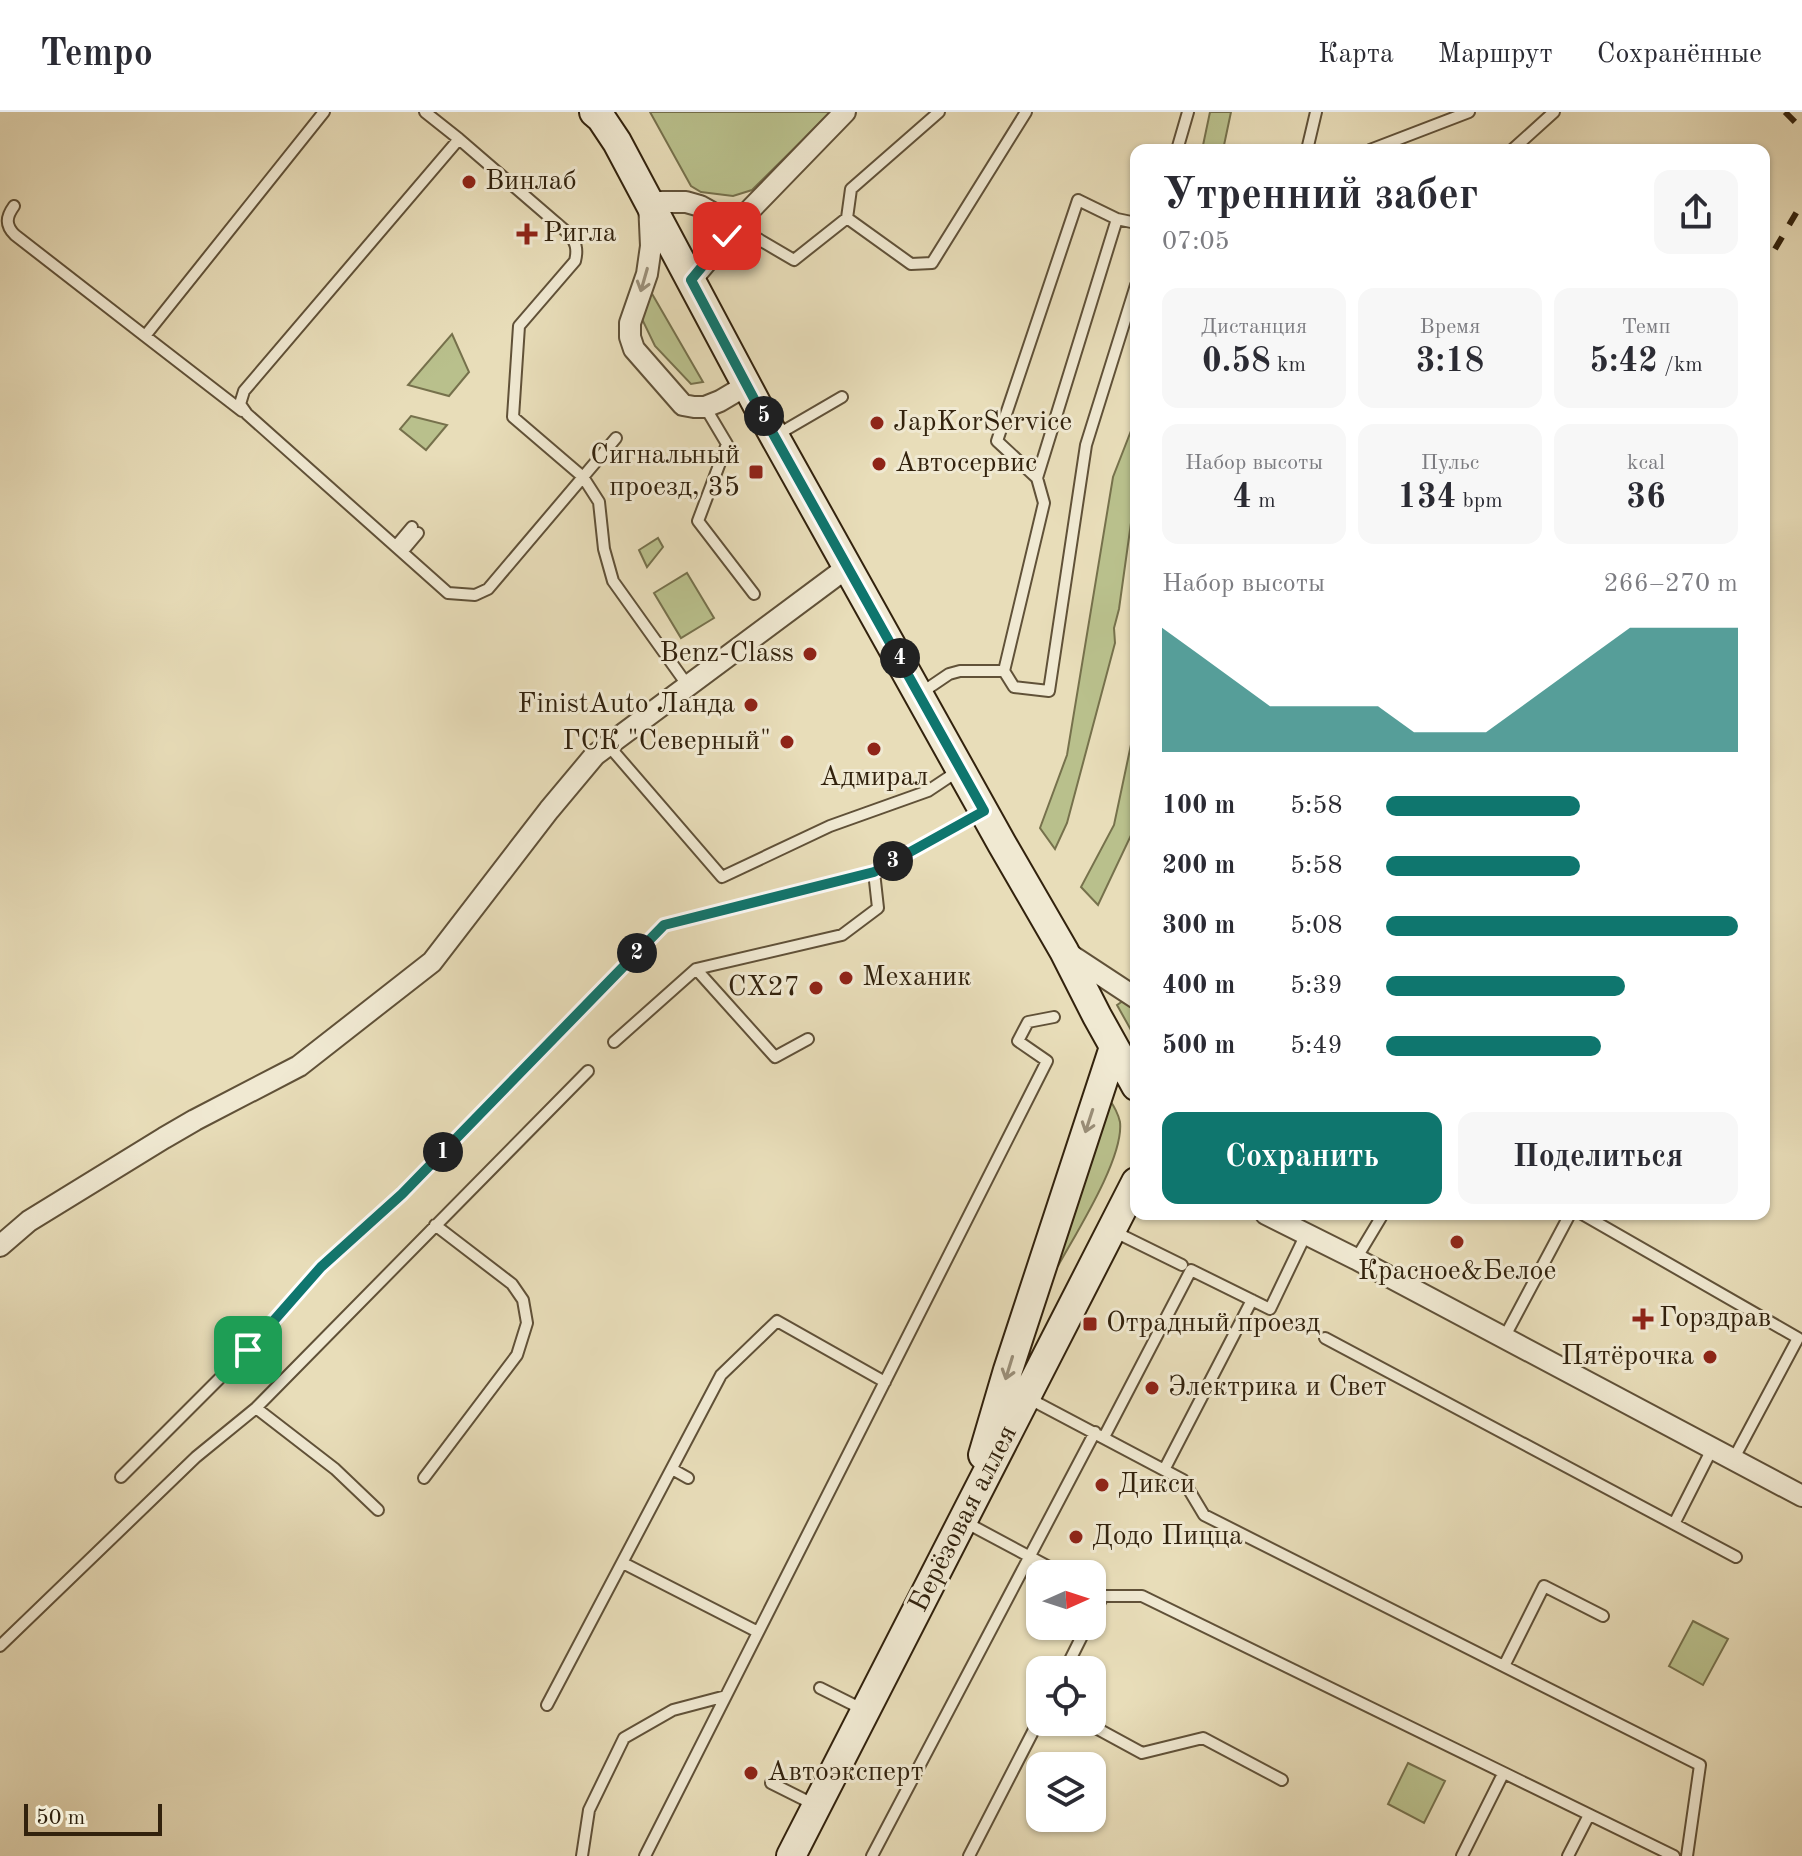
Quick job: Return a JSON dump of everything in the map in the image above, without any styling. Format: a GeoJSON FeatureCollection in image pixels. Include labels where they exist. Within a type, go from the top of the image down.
{"type":"FeatureCollection","features":[{"type":"Feature","properties":{"kind":"main road"},"geometry":{"type":"LineString","coordinates":[[600,114],[1130,1075]]}},
{"type":"Feature","properties":{"kind":"main road"},"geometry":{"type":"LineString","coordinates":[[963,1521],[1008,1370],[1114,1047]]}},
{"type":"Feature","properties":{"kind":"main road","name":"Берёзовая аллея"},"geometry":{"type":"LineString","coordinates":[[791,1856],[1130,1194]]}},
{"type":"Feature","properties":{"kind":"street"},"geometry":{"type":"LineString","coordinates":[[691,280],[736,226],[845,112]]}},
{"type":"Feature","properties":{"kind":"street"},"geometry":{"type":"LineString","coordinates":[[736,226],[700,206],[686,202],[649,202],[651,246],[647,274],[630,323],[630,337],[640,358],[683,405],[705,407],[747,385]]}},
{"type":"Feature","properties":{"kind":"street"},"geometry":{"type":"LineString","coordinates":[[0,1246],[29,1221],[164,1138],[299,1066],[432,962],[595,755],[849,566]]}},
{"type":"Feature","properties":{"kind":"street"},"geometry":{"type":"LineString","coordinates":[[1064,951],[1130,994]]}},
{"type":"Feature","properties":{"kind":"street"},"geometry":{"type":"LineString","coordinates":[[1278,1220],[1802,1496]]}},
{"type":"Feature","properties":{"kind":"lane"},"geometry":{"type":"LineString","coordinates":[[145,336],[324,112]]}},
{"type":"Feature","properties":{"kind":"lane"},"geometry":{"type":"LineString","coordinates":[[425,112],[575,241],[575,261],[519,326],[513,417],[583,477],[599,502],[604,549],[613,581],[688,686]]}},
{"type":"Feature","properties":{"kind":"lane"},"geometry":{"type":"LineString","coordinates":[[736,226],[794,260],[847,218],[851,189],[939,112]]}},
{"type":"Feature","properties":{"kind":"lane"},"geometry":{"type":"LineString","coordinates":[[1179,144],[1188,112]]}},
{"type":"Feature","properties":{"kind":"lane"},"geometry":{"type":"LineString","coordinates":[[1308,144],[1316,112]]}},
{"type":"Feature","properties":{"kind":"lane"},"geometry":{"type":"LineString","coordinates":[[1386,144],[1469,112]]}},
{"type":"Feature","properties":{"kind":"lane"},"geometry":{"type":"LineString","coordinates":[[1519,144],[1554,112]]}},
{"type":"Feature","properties":{"kind":"lane"},"geometry":{"type":"LineString","coordinates":[[847,218],[911,264],[932,263],[1020,113]]}},
{"type":"Feature","properties":{"kind":"lane"},"geometry":{"type":"LineString","coordinates":[[247,414],[240,404],[244,391],[459,139]]}},
{"type":"Feature","properties":{"kind":"lane"},"geometry":{"type":"LineString","coordinates":[[1130,222],[1117,219],[1078,200],[997,441],[1037,478],[1044,503],[1004,671],[1014,687],[1049,691],[1086,445],[1130,304]]}},
{"type":"Feature","properties":{"kind":"lane"},"geometry":{"type":"LineString","coordinates":[[14,206],[7,221],[15,235],[247,414],[448,593],[475,595],[488,589],[616,438]]}},
{"type":"Feature","properties":{"kind":"lane"},"geometry":{"type":"LineString","coordinates":[[1037,478],[1117,219]]}},
{"type":"Feature","properties":{"kind":"lane"},"geometry":{"type":"LineString","coordinates":[[775,436],[842,397]]}},
{"type":"Feature","properties":{"kind":"lane"},"geometry":{"type":"LineString","coordinates":[[705,407],[727,444],[698,521],[754,594]]}},
{"type":"Feature","properties":{"kind":"lane"},"geometry":{"type":"LineString","coordinates":[[399,549],[415,530]]}},
{"type":"Feature","properties":{"kind":"lane"},"geometry":{"type":"LineString","coordinates":[[919,694],[949,674],[960,671],[1004,671]]}},
{"type":"Feature","properties":{"kind":"lane"},"geometry":{"type":"LineString","coordinates":[[608,745],[722,877],[830,826],[928,791],[960,769]]}},
{"type":"Feature","properties":{"kind":"lane"},"geometry":{"type":"LineString","coordinates":[[121,1477],[248,1350],[321,1267],[402,1194],[664,925],[874,872],[984,811]]}},
{"type":"Feature","properties":{"kind":"lane"},"geometry":{"type":"LineString","coordinates":[[614,1042],[696,969],[842,935],[878,908],[874,872]]}},
{"type":"Feature","properties":{"kind":"lane"},"geometry":{"type":"LineString","coordinates":[[696,969],[775,1057],[808,1039]]}},
{"type":"Feature","properties":{"kind":"lane"},"geometry":{"type":"LineString","coordinates":[[645,1856],[1047,1061],[1018,1041],[1028,1022],[1054,1017]]}},
{"type":"Feature","properties":{"kind":"lane"},"geometry":{"type":"LineString","coordinates":[[0,1646],[196,1457],[256,1408],[588,1071]]}},
{"type":"Feature","properties":{"kind":"lane"},"geometry":{"type":"LineString","coordinates":[[1356,1259],[1379,1220]]}},
{"type":"Feature","properties":{"kind":"lane"},"geometry":{"type":"LineString","coordinates":[[1504,1338],[1567,1220]]}},
{"type":"Feature","properties":{"kind":"lane"},"geometry":{"type":"LineString","coordinates":[[1592,1220],[1798,1338],[1733,1460]]}},
{"type":"Feature","properties":{"kind":"lane"},"geometry":{"type":"LineString","coordinates":[[424,1478],[517,1355],[527,1323],[523,1300],[512,1284],[435,1225]]}},
{"type":"Feature","properties":{"kind":"lane"},"geometry":{"type":"LineString","coordinates":[[1112,1230],[1182,1265]]}},
{"type":"Feature","properties":{"kind":"lane"},"geometry":{"type":"LineString","coordinates":[[872,1856],[1029,1557],[1191,1270],[1270,1309],[1306,1234]]}},
{"type":"Feature","properties":{"kind":"lane"},"geometry":{"type":"LineString","coordinates":[[1164,1470],[1252,1300]]}},
{"type":"Feature","properties":{"kind":"lane"},"geometry":{"type":"LineString","coordinates":[[547,1705],[721,1375],[777,1321],[885,1382]]}},
{"type":"Feature","properties":{"kind":"lane"},"geometry":{"type":"LineString","coordinates":[[1325,1338],[1736,1557]]}},
{"type":"Feature","properties":{"kind":"lane"},"geometry":{"type":"LineString","coordinates":[[1027,1397],[1183,1480],[1204,1515],[1700,1765],[1687,1856]]}},
{"type":"Feature","properties":{"kind":"lane"},"geometry":{"type":"LineString","coordinates":[[256,1408],[335,1469],[378,1510]]}},
{"type":"Feature","properties":{"kind":"lane"},"geometry":{"type":"LineString","coordinates":[[1674,1524],[1712,1449]]}},
{"type":"Feature","properties":{"kind":"lane"},"geometry":{"type":"LineString","coordinates":[[672,1469],[688,1478]]}},
{"type":"Feature","properties":{"kind":"lane"},"geometry":{"type":"LineString","coordinates":[[963,1521],[1035,1560]]}},
{"type":"Feature","properties":{"kind":"lane"},"geometry":{"type":"LineString","coordinates":[[623,1563],[758,1632]]}},
{"type":"Feature","properties":{"kind":"lane"},"geometry":{"type":"LineString","coordinates":[[1504,1666],[1544,1586],[1603,1616]]}},
{"type":"Feature","properties":{"kind":"lane"},"geometry":{"type":"LineString","coordinates":[[1106,1596],[1142,1596],[1669,1855]]}},
{"type":"Feature","properties":{"kind":"lane"},"geometry":{"type":"LineString","coordinates":[[820,1688],[866,1710]]}},
{"type":"Feature","properties":{"kind":"lane"},"geometry":{"type":"LineString","coordinates":[[582,1856],[589,1810],[624,1738],[673,1710],[726,1696]]}},
{"type":"Feature","properties":{"kind":"lane"},"geometry":{"type":"LineString","coordinates":[[1106,1733],[1142,1753],[1203,1738],[1282,1780]]}},
{"type":"Feature","properties":{"kind":"lane"},"geometry":{"type":"LineString","coordinates":[[969,1856],[1031,1736]]}},
{"type":"Feature","properties":{"kind":"lane"},"geometry":{"type":"LineString","coordinates":[[1462,1856],[1503,1774]]}},
{"type":"Feature","properties":{"kind":"lane"},"geometry":{"type":"LineString","coordinates":[[771,1783],[817,1806]]}},
{"type":"Feature","properties":{"kind":"lane"},"geometry":{"type":"LineString","coordinates":[[1568,1856],[1589,1815]]}},
{"type":"Feature","properties":{"kind":"green space"},"geometry":{"type":"Polygon","coordinates":[[[650,112],[831,112],[752,190],[733,196],[701,192],[691,186],[650,112]]]}},
{"type":"Feature","properties":{"kind":"green space"},"geometry":{"type":"Polygon","coordinates":[[[1210,112],[1231,112],[1224,144],[1203,144],[1210,112]]]}},
{"type":"Feature","properties":{"kind":"green space"},"geometry":{"type":"Polygon","coordinates":[[[651,292],[703,382],[691,384],[655,346],[641,317],[651,292]]]}},
{"type":"Feature","properties":{"kind":"green space"},"geometry":{"type":"Polygon","coordinates":[[[452,334],[469,372],[449,396],[408,385],[452,334]]]}},
{"type":"Feature","properties":{"kind":"green space"},"geometry":{"type":"Polygon","coordinates":[[[411,416],[447,425],[426,450],[400,429],[411,416]]]}},
{"type":"Feature","properties":{"kind":"green space"},"geometry":{"type":"Polygon","coordinates":[[[1130,433],[1130,530],[1114,628],[1115,643],[1067,823],[1055,849],[1040,828],[1067,755],[1113,477],[1130,433]]]}},
{"type":"Feature","properties":{"kind":"green space"},"geometry":{"type":"Polygon","coordinates":[[[658,538],[663,547],[647,567],[639,550],[658,538]]]}},
{"type":"Feature","properties":{"kind":"green space"},"geometry":{"type":"Polygon","coordinates":[[[687,573],[714,618],[681,638],[654,593],[687,573]]]}},
{"type":"Feature","properties":{"kind":"green space"},"geometry":{"type":"Polygon","coordinates":[[[1130,749],[1130,837],[1098,905],[1081,887],[1114,825],[1130,749]]]}},
{"type":"Feature","properties":{"kind":"green space"},"geometry":{"type":"Polygon","coordinates":[[[1123,1001],[1130,1005],[1130,1028],[1117,1005],[1123,1001]]]}},
{"type":"Feature","properties":{"kind":"green space"},"geometry":{"type":"Polygon","coordinates":[[[1109,1099],[1120,1122],[1115,1155],[1076,1235],[1058,1266],[1053,1265],[1109,1099]]]}},
{"type":"Feature","properties":{"kind":"green space"},"geometry":{"type":"Polygon","coordinates":[[[1693,1621],[1728,1639],[1703,1685],[1669,1666],[1693,1621]]]}},
{"type":"Feature","properties":{"kind":"green space"},"geometry":{"type":"Polygon","coordinates":[[[1408,1763],[1445,1781],[1424,1823],[1388,1804],[1408,1763]]]}},
{"type":"Feature","properties":{"kind":"railway"},"geometry":{"type":"LineString","coordinates":[[1785,112],[1802,129]]}},
{"type":"Feature","properties":{"kind":"railway"},"geometry":{"type":"LineString","coordinates":[[1775,249],[1802,203]]}},
{"type":"Feature","properties":{"kind":"place","name":"Винлаб"},"geometry":{"type":"Point","coordinates":[469,182]}},
{"type":"Feature","properties":{"kind":"place","name":"Ригла"},"geometry":{"type":"Point","coordinates":[527,234]}},
{"type":"Feature","properties":{"kind":"place","name":"JapKorService"},"geometry":{"type":"Point","coordinates":[877,423]}},
{"type":"Feature","properties":{"kind":"place","name":"Автосервис"},"geometry":{"type":"Point","coordinates":[879,464]}},
{"type":"Feature","properties":{"kind":"place","name":"Сигнальный проезд, 35"},"geometry":{"type":"Point","coordinates":[756,472]}},
{"type":"Feature","properties":{"kind":"place","name":"Benz-Class"},"geometry":{"type":"Point","coordinates":[810,654]}},
{"type":"Feature","properties":{"kind":"place","name":"FinistAuto Ланда"},"geometry":{"type":"Point","coordinates":[751,705]}},
{"type":"Feature","properties":{"kind":"place","name":"ГСК \"Северный\""},"geometry":{"type":"Point","coordinates":[787,742]}},
{"type":"Feature","properties":{"kind":"place","name":"Адмирал"},"geometry":{"type":"Point","coordinates":[874,749]}},
{"type":"Feature","properties":{"kind":"place","name":"Механик"},"geometry":{"type":"Point","coordinates":[846,978]}},
{"type":"Feature","properties":{"kind":"place","name":"CX27"},"geometry":{"type":"Point","coordinates":[816,988]}},
{"type":"Feature","properties":{"kind":"place","name":"Красное&Белое"},"geometry":{"type":"Point","coordinates":[1457,1242]}},
{"type":"Feature","properties":{"kind":"place","name":"Горздрав"},"geometry":{"type":"Point","coordinates":[1643,1319]}},
{"type":"Feature","properties":{"kind":"place","name":"Отрадный проезд"},"geometry":{"type":"Point","coordinates":[1090,1324]}},
{"type":"Feature","properties":{"kind":"place","name":"Пятёрочка"},"geometry":{"type":"Point","coordinates":[1710,1357]}},
{"type":"Feature","properties":{"kind":"place","name":"Электрика и Свет"},"geometry":{"type":"Point","coordinates":[1152,1388]}},
{"type":"Feature","properties":{"kind":"place","name":"Дикси"},"geometry":{"type":"Point","coordinates":[1102,1485]}},
{"type":"Feature","properties":{"kind":"place","name":"Додо Пицца"},"geometry":{"type":"Point","coordinates":[1076,1537]}},
{"type":"Feature","properties":{"kind":"place","name":"Автоэксперт"},"geometry":{"type":"Point","coordinates":[751,1773]}},
{"type":"Feature","properties":{"kind":"route"},"geometry":{"type":"LineString","coordinates":[[248,1350],[321,1267],[402,1194],[664,925],[874,872],[984,811],[762,414],[691,280],[727,236]]}}]}
